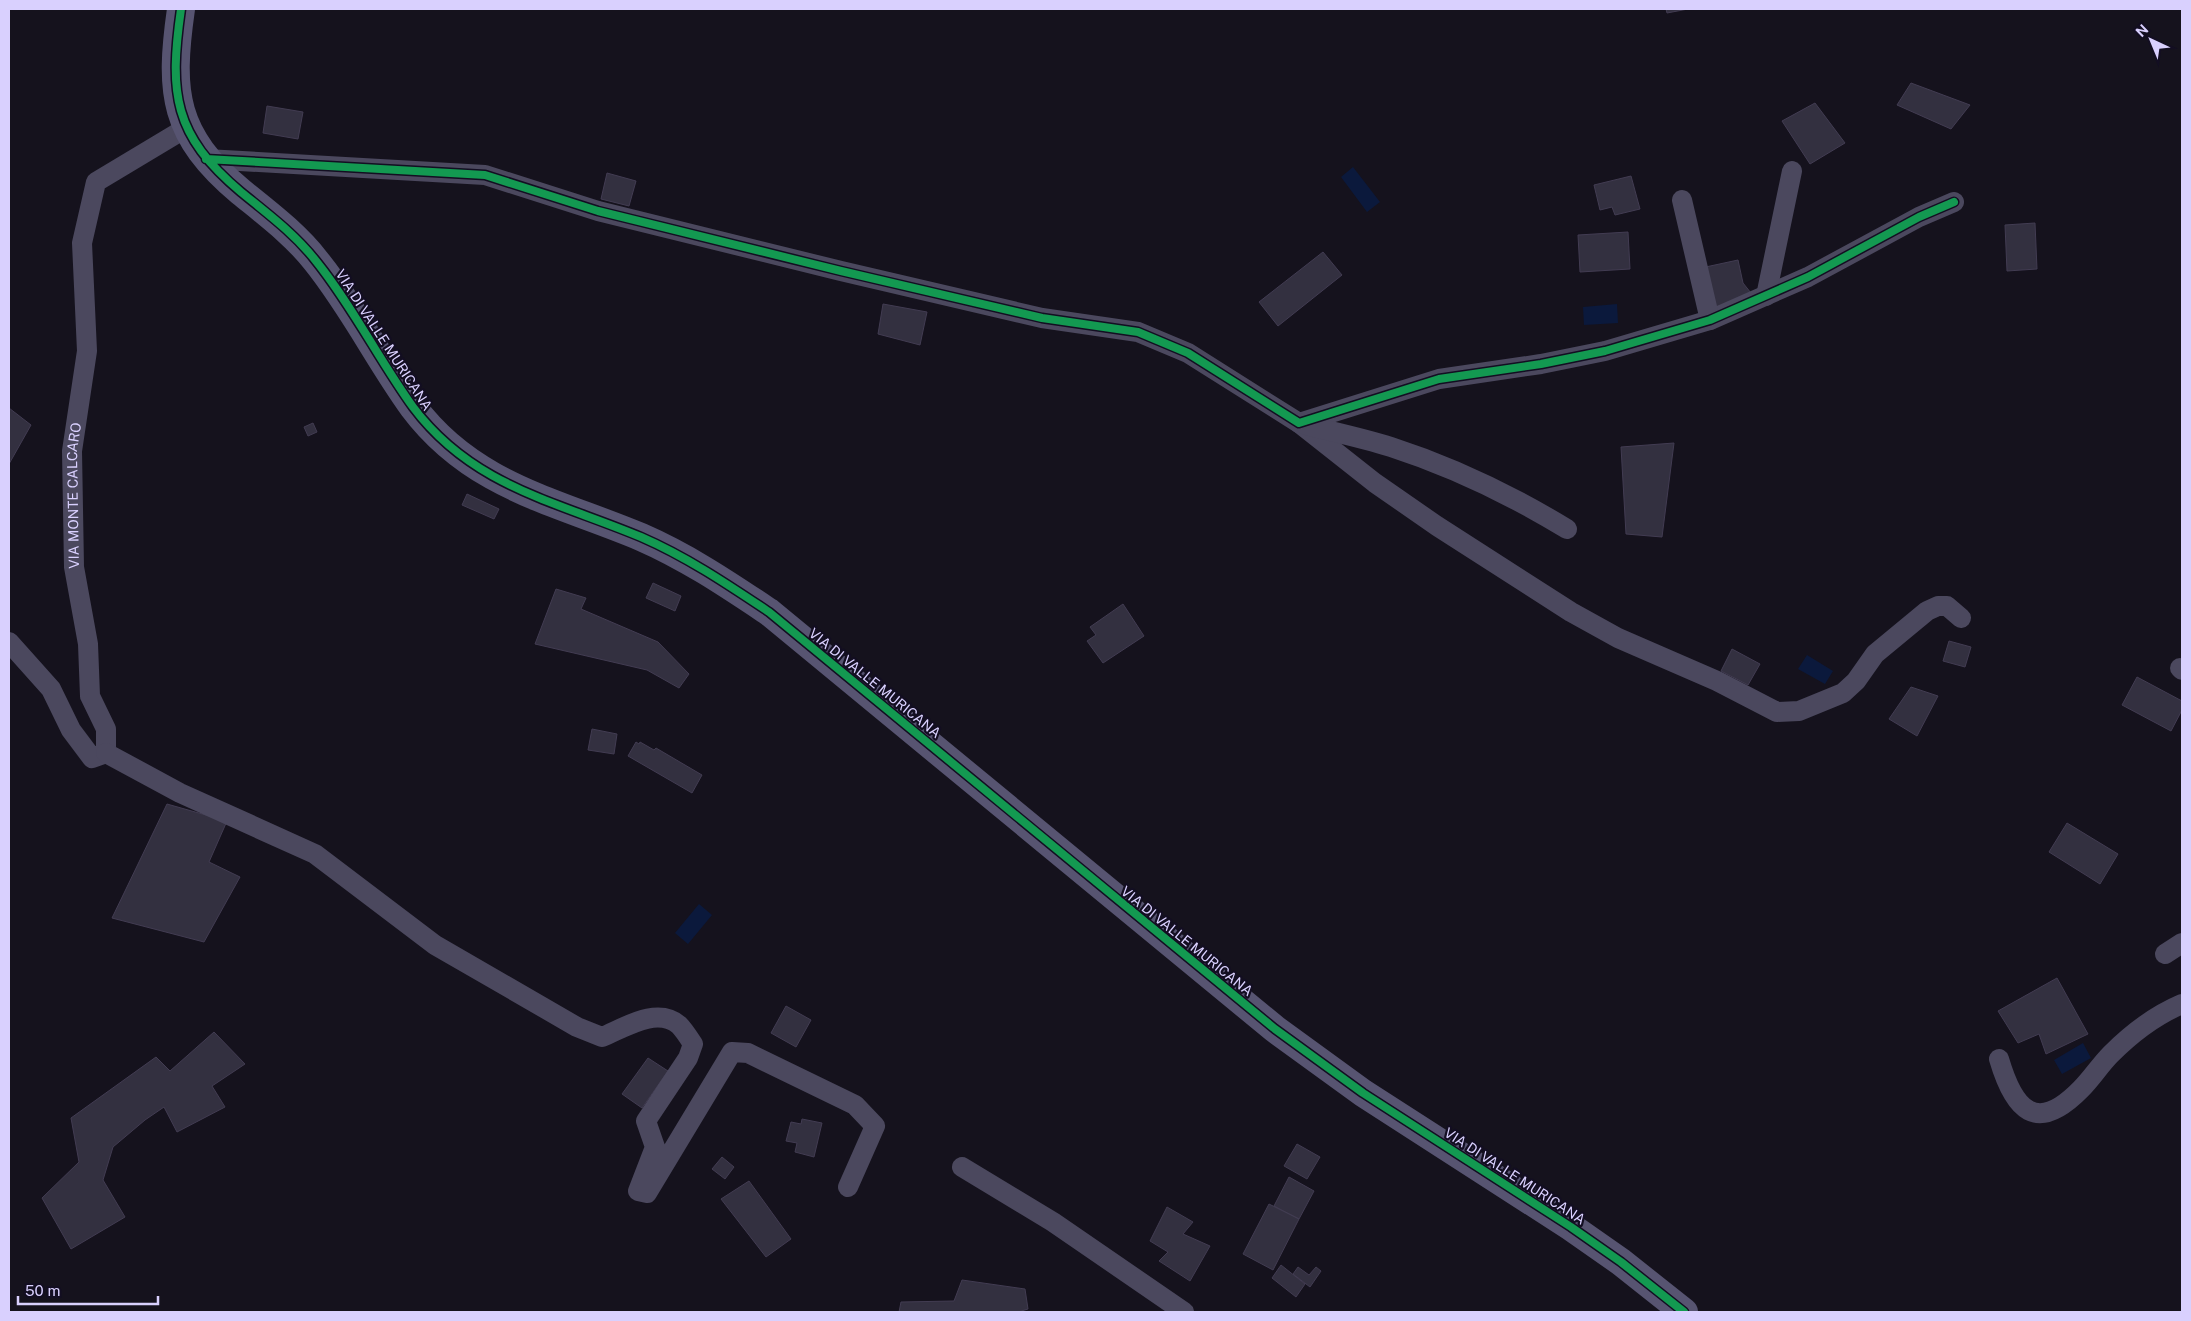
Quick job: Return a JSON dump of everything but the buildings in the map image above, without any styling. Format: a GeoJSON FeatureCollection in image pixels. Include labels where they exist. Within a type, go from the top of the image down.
{"type":"FeatureCollection","features":[{"type":"Feature","properties":{"kind":"street","name":"VIA DI VALLE MURICANA"},"geometry":{"type":"LineString","coordinates":[[181,9],[176,78],[179,106],[186,128],[206,159],[304,246],[335,286],[413,407],[436,436],[456,453],[481,470],[524,493],[639,537],[686,558],[769,612],[1275,1029],[1380,1104],[1571,1227],[1621,1262],[1684,1312]]}},
{"type":"Feature","properties":{"kind":"street","name":"VIA MONTE CALCARO"},"geometry":{"type":"LineString","coordinates":[[106,753],[106,729],[90,696],[88,644],[74,567],[72,452],[87,351],[82,243],[96,182],[186,128]]}},
{"type":"Feature","properties":{"kind":"street"},"geometry":{"type":"LineString","coordinates":[[206,159],[485,175],[591,209],[822,267],[1042,318],[1138,332],[1188,353],[1299,423],[1376,483],[1437,526],[1583,619],[1618,638],[1717,680],[1777,712],[1799,711],[1843,693],[1856,681],[1875,654],[1926,610],[1938,606],[1947,606],[1961,618]]}},
{"type":"Feature","properties":{"kind":"street"},"geometry":{"type":"LineString","coordinates":[[1766,296],[1792,171]]}},
{"type":"Feature","properties":{"kind":"street"},"geometry":{"type":"LineString","coordinates":[[1682,200],[1710,320]]}},
{"type":"Feature","properties":{"kind":"street"},"geometry":{"type":"LineString","coordinates":[[1299,423],[1439,379],[1540,364],[1605,351],[1710,320],[1818,272],[1919,217],[1954,202]]}},
{"type":"Feature","properties":{"kind":"street"},"geometry":{"type":"LineString","coordinates":[[1299,423],[1390,446],[1444,466],[1491,486],[1567,528]]}},
{"type":"Feature","properties":{"kind":"street"},"geometry":{"type":"LineString","coordinates":[[9,642],[51,689],[71,730],[92,758],[106,753],[180,793],[315,854],[436,945],[577,1028],[602,1036],[651,1017],[662,1017],[678,1025],[693,1044],[688,1058],[646,1121],[655,1147],[638,1191],[647,1193],[732,1052],[748,1053],[855,1105],[875,1126],[848,1186]]}},
{"type":"Feature","properties":{"kind":"street"},"geometry":{"type":"LineString","coordinates":[[2165,954],[2182,943]]}},
{"type":"Feature","properties":{"kind":"street"},"geometry":{"type":"LineString","coordinates":[[1999,1059],[2010,1091],[2020,1105],[2035,1113],[2053,1110],[2076,1094],[2122,1044],[2160,1015],[2182,1004]]}},
{"type":"Feature","properties":{"kind":"street"},"geometry":{"type":"LineString","coordinates":[[962,1167],[1053,1222],[1184,1312]]}},
{"type":"Feature","properties":{"kind":"water"},"geometry":{"type":"Polygon","coordinates":[[[1353,167],[1380,202],[1367,212],[1341,177],[1353,167]]]}},
{"type":"Feature","properties":{"kind":"water"},"geometry":{"type":"Polygon","coordinates":[[[1617,304],[1618,323],[1584,325],[1583,307],[1617,304]]]}},
{"type":"Feature","properties":{"kind":"water"},"geometry":{"type":"Polygon","coordinates":[[[1807,655],[1833,671],[1825,684],[1798,669],[1807,655]]]}},
{"type":"Feature","properties":{"kind":"water"},"geometry":{"type":"Polygon","coordinates":[[[699,904],[712,915],[688,944],[675,933],[699,904]]]}},
{"type":"Feature","properties":{"kind":"water"},"geometry":{"type":"Polygon","coordinates":[[[2083,1043],[2091,1058],[2062,1074],[2054,1060],[2083,1043]]]}},
{"type":"Feature","properties":{"kind":"cycle path"},"geometry":{"type":"LineString","coordinates":[[181,9],[177,39],[177,89],[181,111],[189,131],[201,151],[218,171],[271,216],[308,251],[342,297],[413,407],[436,434],[461,456],[517,488],[641,537],[674,553],[769,612],[1275,1029],[1363,1093],[1571,1227],[1621,1262],[1684,1312]]}},
{"type":"Feature","properties":{"kind":"cycle path"},"geometry":{"type":"LineString","coordinates":[[206,159],[485,175],[598,211],[841,271],[1042,318],[1138,332],[1188,353],[1299,423],[1439,379],[1541,364],[1605,351],[1710,320],[1808,277],[1919,217],[1954,202]]}}]}
